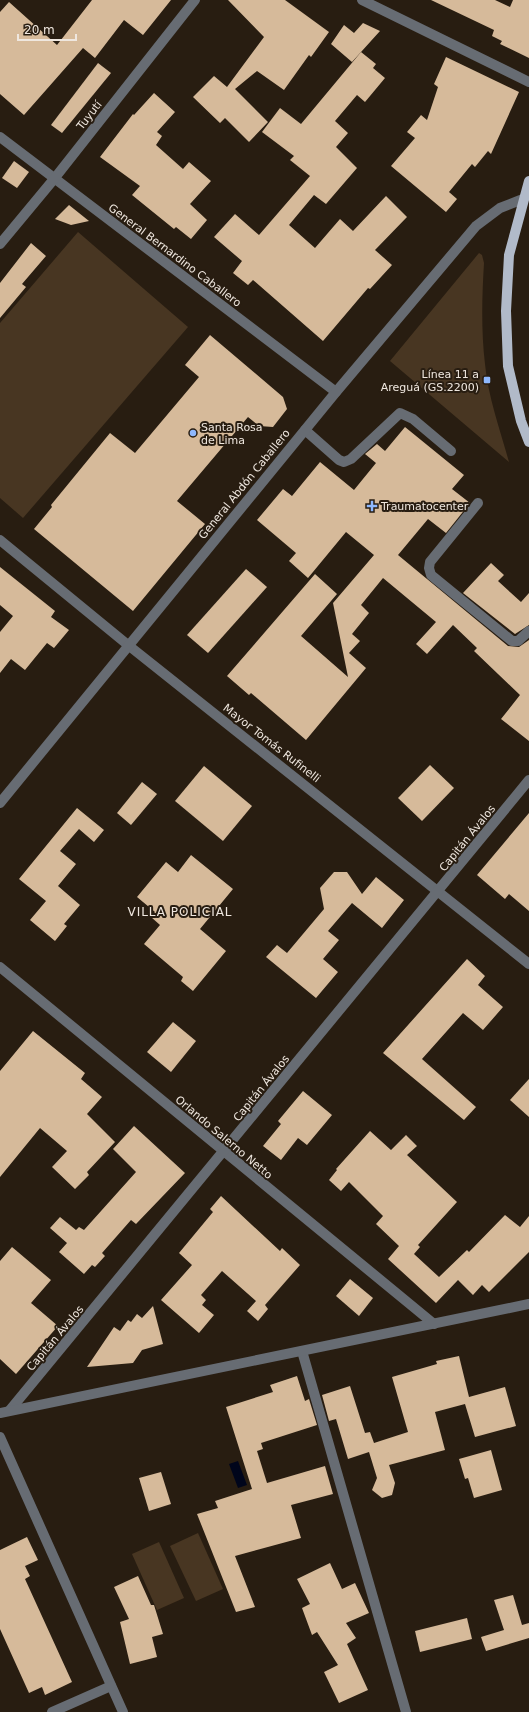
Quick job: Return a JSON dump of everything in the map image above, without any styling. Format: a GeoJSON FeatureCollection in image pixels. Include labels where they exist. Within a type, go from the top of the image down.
{"type":"FeatureCollection","features":[{"type":"Feature","properties":{"kind":"main road"},"geometry":{"type":"LineString","coordinates":[[529,181],[509,255],[506,311],[508,366],[521,421],[529,442]]}},
{"type":"Feature","properties":{"kind":"street","name":"Tuyutí"},"geometry":{"type":"LineString","coordinates":[[0,244],[54,179],[195,0]]}},
{"type":"Feature","properties":{"kind":"street"},"geometry":{"type":"LineString","coordinates":[[362,0],[529,82]]}},
{"type":"Feature","properties":{"kind":"street","name":"General Bernardino Caballero"},"geometry":{"type":"LineString","coordinates":[[0,137],[336,392]]}},
{"type":"Feature","properties":{"kind":"street","name":"General Abdón Caballero"},"geometry":{"type":"LineString","coordinates":[[0,803],[336,392],[476,226],[500,208],[523,199]]}},
{"type":"Feature","properties":{"kind":"street"},"geometry":{"type":"LineString","coordinates":[[305,430],[339,460],[344,462],[351,459],[400,413],[413,419],[452,451]]}},
{"type":"Feature","properties":{"kind":"street"},"geometry":{"type":"LineString","coordinates":[[478,503],[430,562],[431,575],[512,642],[518,641],[529,631]]}},
{"type":"Feature","properties":{"kind":"street","name":"Mayor Tomás Rufinelli"},"geometry":{"type":"LineString","coordinates":[[0,540],[128,645],[529,964]]}},
{"type":"Feature","properties":{"kind":"street","name":"Capitán Ávalos"},"geometry":{"type":"LineString","coordinates":[[10,1410],[529,780]]}},
{"type":"Feature","properties":{"kind":"street","name":"Orlando Salerno Netto"},"geometry":{"type":"LineString","coordinates":[[0,967],[434,1324]]}},
{"type":"Feature","properties":{"kind":"street"},"geometry":{"type":"LineString","coordinates":[[0,1413],[529,1304]]}},
{"type":"Feature","properties":{"kind":"street"},"geometry":{"type":"LineString","coordinates":[[302,1351],[406,1712]]}},
{"type":"Feature","properties":{"kind":"street"},"geometry":{"type":"LineString","coordinates":[[0,1437],[123,1712]]}},
{"type":"Feature","properties":{"kind":"street"},"geometry":{"type":"LineString","coordinates":[[52,1712],[111,1686]]}},
{"type":"Feature","properties":{"kind":"shaded area"},"geometry":{"type":"Polygon","coordinates":[[[78,232],[188,327],[23,518],[0,498],[0,323],[78,232]]]}},
{"type":"Feature","properties":{"kind":"shaded area"},"geometry":{"type":"Polygon","coordinates":[[[479,253],[482,255],[484,263],[482,326],[487,376],[492,401],[509,462],[390,361],[479,253]]]}},
{"type":"Feature","properties":{"kind":"shaded area"},"geometry":{"type":"Polygon","coordinates":[[[198,1533],[223,1589],[196,1601],[170,1546],[198,1533]]]}},
{"type":"Feature","properties":{"kind":"shaded area"},"geometry":{"type":"Polygon","coordinates":[[[159,1542],[184,1598],[157,1610],[132,1554],[159,1542]]]}},
{"type":"Feature","properties":{"kind":"water"},"geometry":{"type":"Polygon","coordinates":[[[238,1461],[247,1485],[238,1488],[229,1464],[238,1461]]]}},
{"type":"Feature","properties":{"kind":"building"},"geometry":{"type":"Polygon","coordinates":[[[92,0],[171,0],[143,35],[124,20],[95,58],[83,48],[24,115],[0,94],[0,12],[9,2],[57,45],[92,0]]]}},
{"type":"Feature","properties":{"kind":"building"},"geometry":{"type":"Polygon","coordinates":[[[228,0],[285,0],[329,32],[311,57],[309,55],[284,90],[257,71],[235,89],[268,122],[249,142],[225,118],[220,123],[193,97],[214,76],[227,87],[264,37],[228,0]]]}},
{"type":"Feature","properties":{"kind":"building"},"geometry":{"type":"Polygon","coordinates":[[[431,0],[495,0],[510,7],[513,0],[529,0],[529,58],[500,44],[502,41],[492,36],[494,30],[431,0]]]}},
{"type":"Feature","properties":{"kind":"building"},"geometry":{"type":"Polygon","coordinates":[[[363,23],[380,31],[352,62],[331,44],[344,25],[354,33],[363,23]]]}},
{"type":"Feature","properties":{"kind":"building"},"geometry":{"type":"Polygon","coordinates":[[[361,52],[376,64],[373,68],[385,78],[365,102],[357,95],[335,121],[348,133],[336,147],[357,168],[326,204],[314,195],[289,225],[315,248],[340,219],[353,231],[386,196],[407,217],[375,250],[392,265],[370,289],[368,288],[323,341],[253,280],[248,285],[233,273],[242,261],[214,237],[235,214],[259,235],[310,176],[290,160],[294,156],[262,132],[280,108],[301,124],[361,52]]]}},
{"type":"Feature","properties":{"kind":"building"},"geometry":{"type":"Polygon","coordinates":[[[446,57],[519,92],[491,154],[488,151],[475,167],[472,164],[449,192],[457,199],[446,212],[391,166],[415,138],[407,132],[421,115],[427,120],[438,87],[434,84],[446,57]]]}},
{"type":"Feature","properties":{"kind":"building"},"geometry":{"type":"Polygon","coordinates":[[[98,63],[111,73],[62,133],[51,125],[98,63]]]}},
{"type":"Feature","properties":{"kind":"building"},"geometry":{"type":"Polygon","coordinates":[[[154,93],[175,112],[157,132],[162,136],[156,145],[183,169],[189,162],[211,181],[190,204],[207,220],[191,239],[176,227],[174,229],[132,195],[140,186],[100,157],[133,114],[134,115],[154,93]]]}},
{"type":"Feature","properties":{"kind":"building"},"geometry":{"type":"Polygon","coordinates":[[[14,161],[29,172],[17,188],[2,178],[14,161]]]}},
{"type":"Feature","properties":{"kind":"building"},"geometry":{"type":"Polygon","coordinates":[[[69,205],[89,221],[71,225],[55,219],[69,205]]]}},
{"type":"Feature","properties":{"kind":"building"},"geometry":{"type":"Polygon","coordinates":[[[31,243],[46,256],[22,284],[26,287],[0,318],[0,283],[31,243]]]}},
{"type":"Feature","properties":{"kind":"building"},"geometry":{"type":"Polygon","coordinates":[[[210,335],[283,397],[287,409],[273,427],[259,426],[248,417],[177,501],[205,524],[133,611],[34,529],[52,507],[51,505],[110,433],[135,453],[199,377],[185,365],[210,335]]]}},
{"type":"Feature","properties":{"kind":"building"},"geometry":{"type":"Polygon","coordinates":[[[405,427],[464,475],[452,489],[470,503],[446,533],[428,519],[398,555],[508,646],[519,647],[529,640],[529,741],[501,719],[520,695],[474,651],[477,648],[453,625],[427,654],[416,644],[436,622],[383,578],[361,605],[369,613],[352,634],[360,641],[349,653],[366,668],[306,740],[251,693],[249,695],[227,676],[315,574],[337,594],[301,636],[348,677],[333,603],[374,555],[346,532],[308,578],[289,561],[296,553],[257,520],[283,489],[292,496],[320,462],[354,490],[376,463],[365,454],[377,444],[385,451],[405,427]]]}},
{"type":"Feature","properties":{"kind":"building"},"geometry":{"type":"Polygon","coordinates":[[[491,563],[504,575],[498,581],[521,602],[529,593],[529,625],[515,634],[463,593],[491,563]]]}},
{"type":"Feature","properties":{"kind":"building"},"geometry":{"type":"Polygon","coordinates":[[[0,567],[55,611],[51,617],[69,630],[54,648],[47,643],[25,670],[11,659],[0,673],[0,632],[13,616],[0,605],[0,567]]]}},
{"type":"Feature","properties":{"kind":"building"},"geometry":{"type":"Polygon","coordinates":[[[246,569],[267,587],[208,653],[187,635],[246,569]]]}},
{"type":"Feature","properties":{"kind":"building"},"geometry":{"type":"Polygon","coordinates":[[[430,765],[454,788],[422,821],[398,798],[430,765]]]}},
{"type":"Feature","properties":{"kind":"building"},"geometry":{"type":"Polygon","coordinates":[[[204,766],[252,806],[223,841],[175,801],[204,766]]]}},
{"type":"Feature","properties":{"kind":"building"},"geometry":{"type":"Polygon","coordinates":[[[142,782],[157,794],[131,825],[117,813],[142,782]]]}},
{"type":"Feature","properties":{"kind":"building"},"geometry":{"type":"Polygon","coordinates":[[[77,808],[104,830],[94,842],[79,829],[60,851],[76,864],[58,886],[80,905],[64,924],[67,926],[55,941],[30,920],[46,901],[19,879],[77,808]]]}},
{"type":"Feature","properties":{"kind":"building"},"geometry":{"type":"Polygon","coordinates":[[[529,813],[529,911],[509,894],[505,899],[477,875],[529,813]]]}},
{"type":"Feature","properties":{"kind":"building"},"geometry":{"type":"Polygon","coordinates":[[[191,855],[233,889],[200,929],[226,951],[193,991],[181,981],[183,977],[144,944],[160,925],[151,917],[155,912],[137,897],[166,862],[178,872],[191,855]]]}},
{"type":"Feature","properties":{"kind":"building"},"geometry":{"type":"Polygon","coordinates":[[[334,872],[347,872],[362,894],[376,877],[404,900],[382,928],[352,903],[328,931],[339,940],[323,959],[338,972],[316,998],[266,957],[277,945],[287,953],[324,909],[320,888],[334,872]]]}},
{"type":"Feature","properties":{"kind":"building"},"geometry":{"type":"Polygon","coordinates":[[[467,959],[485,976],[478,985],[503,1007],[483,1030],[463,1013],[422,1059],[476,1107],[464,1120],[383,1053],[467,959]]]}},
{"type":"Feature","properties":{"kind":"building"},"geometry":{"type":"Polygon","coordinates":[[[173,1022],[196,1041],[171,1072],[147,1052],[173,1022]]]}},
{"type":"Feature","properties":{"kind":"building"},"geometry":{"type":"Polygon","coordinates":[[[33,1031],[85,1073],[81,1079],[102,1097],[87,1114],[115,1142],[87,1172],[89,1175],[75,1189],[52,1167],[67,1151],[40,1128],[0,1177],[0,1071],[33,1031]]]}},
{"type":"Feature","properties":{"kind":"building"},"geometry":{"type":"Polygon","coordinates":[[[529,1079],[529,1117],[510,1100],[529,1079]]]}},
{"type":"Feature","properties":{"kind":"building"},"geometry":{"type":"Polygon","coordinates":[[[303,1091],[332,1115],[307,1145],[298,1138],[281,1160],[263,1146],[281,1124],[278,1121],[303,1091]]]}},
{"type":"Feature","properties":{"kind":"building"},"geometry":{"type":"Polygon","coordinates":[[[134,1126],[185,1173],[136,1224],[131,1220],[102,1253],[105,1256],[95,1267],[92,1265],[84,1274],[59,1252],[67,1243],[50,1228],[60,1217],[76,1230],[79,1227],[84,1230],[136,1172],[113,1149],[134,1126]]]}},
{"type":"Feature","properties":{"kind":"building"},"geometry":{"type":"Polygon","coordinates":[[[370,1131],[391,1150],[406,1135],[417,1146],[407,1155],[457,1202],[418,1245],[420,1247],[414,1254],[439,1277],[467,1250],[469,1252],[505,1215],[520,1227],[529,1216],[529,1252],[489,1292],[482,1285],[473,1295],[458,1280],[436,1303],[388,1259],[399,1246],[376,1224],[383,1216],[349,1182],[341,1191],[329,1180],[337,1170],[336,1169],[370,1131]]]}},
{"type":"Feature","properties":{"kind":"building"},"geometry":{"type":"Polygon","coordinates":[[[221,1196],[280,1251],[282,1248],[300,1265],[265,1305],[268,1309],[258,1321],[247,1311],[256,1301],[222,1271],[201,1295],[206,1300],[202,1305],[214,1315],[199,1333],[161,1300],[192,1265],[179,1253],[213,1212],[210,1209],[221,1196]]]}},
{"type":"Feature","properties":{"kind":"building"},"geometry":{"type":"Polygon","coordinates":[[[12,1247],[51,1280],[31,1303],[58,1326],[16,1374],[0,1359],[0,1261],[12,1247]]]}},
{"type":"Feature","properties":{"kind":"building"},"geometry":{"type":"Polygon","coordinates":[[[350,1279],[373,1298],[359,1316],[336,1296],[350,1279]]]}},
{"type":"Feature","properties":{"kind":"building"},"geometry":{"type":"Polygon","coordinates":[[[153,1306],[163,1344],[142,1350],[133,1363],[87,1367],[114,1327],[120,1331],[128,1320],[131,1322],[137,1314],[142,1318],[153,1306]]]}},
{"type":"Feature","properties":{"kind":"building"},"geometry":{"type":"Polygon","coordinates":[[[459,1356],[469,1397],[505,1387],[516,1426],[475,1437],[465,1404],[435,1412],[445,1450],[389,1465],[395,1483],[392,1495],[382,1498],[372,1490],[377,1478],[369,1452],[348,1459],[336,1419],[329,1421],[322,1395],[350,1386],[365,1433],[370,1432],[374,1443],[408,1432],[392,1377],[437,1364],[436,1361],[459,1356]]]}},
{"type":"Feature","properties":{"kind":"building"},"geometry":{"type":"Polygon","coordinates":[[[297,1376],[305,1401],[309,1399],[317,1425],[261,1443],[263,1449],[257,1451],[267,1483],[325,1466],[333,1494],[291,1505],[301,1538],[235,1556],[255,1607],[236,1612],[197,1514],[218,1508],[215,1501],[252,1489],[226,1407],[273,1392],[270,1385],[297,1376]]]}},
{"type":"Feature","properties":{"kind":"building"},"geometry":{"type":"Polygon","coordinates":[[[491,1450],[502,1490],[474,1498],[468,1478],[465,1479],[459,1459],[491,1450]]]}},
{"type":"Feature","properties":{"kind":"building"},"geometry":{"type":"Polygon","coordinates":[[[161,1472],[171,1504],[149,1511],[139,1478],[161,1472]]]}},
{"type":"Feature","properties":{"kind":"building"},"geometry":{"type":"Polygon","coordinates":[[[27,1537],[38,1560],[25,1566],[30,1576],[25,1579],[72,1682],[45,1695],[42,1687],[29,1693],[0,1629],[0,1550],[27,1537]]]}},
{"type":"Feature","properties":{"kind":"building"},"geometry":{"type":"Polygon","coordinates":[[[330,1563],[342,1589],[355,1583],[369,1613],[346,1623],[356,1638],[347,1644],[368,1690],[339,1703],[324,1672],[338,1665],[317,1632],[312,1635],[302,1608],[310,1604],[297,1579],[330,1563]]]}},
{"type":"Feature","properties":{"kind":"building"},"geometry":{"type":"Polygon","coordinates":[[[138,1576],[151,1605],[154,1605],[163,1634],[152,1637],[157,1657],[130,1664],[120,1622],[129,1619],[114,1587],[138,1576]]]}},
{"type":"Feature","properties":{"kind":"building"},"geometry":{"type":"Polygon","coordinates":[[[513,1595],[522,1625],[529,1623],[529,1638],[486,1651],[481,1637],[504,1630],[494,1600],[513,1595]]]}},
{"type":"Feature","properties":{"kind":"building"},"geometry":{"type":"Polygon","coordinates":[[[467,1618],[472,1639],[420,1652],[415,1631],[467,1618]]]}},
{"type":"Feature","properties":{"kind":"place","name":"Línea 11 a Areguá (GS.2200)"},"geometry":{"type":"Point","coordinates":[487,380]}},
{"type":"Feature","properties":{"kind":"place","name":"Santa Rosa de Lima"},"geometry":{"type":"Point","coordinates":[193,433]}},
{"type":"Feature","properties":{"kind":"place","name":"Traumatocenter"},"geometry":{"type":"Point","coordinates":[372,506]}},
{"type":"Feature","properties":{"kind":"district","name":"VILLA POLICIAL"},"geometry":{"type":"Point","coordinates":[180,912]}}]}
